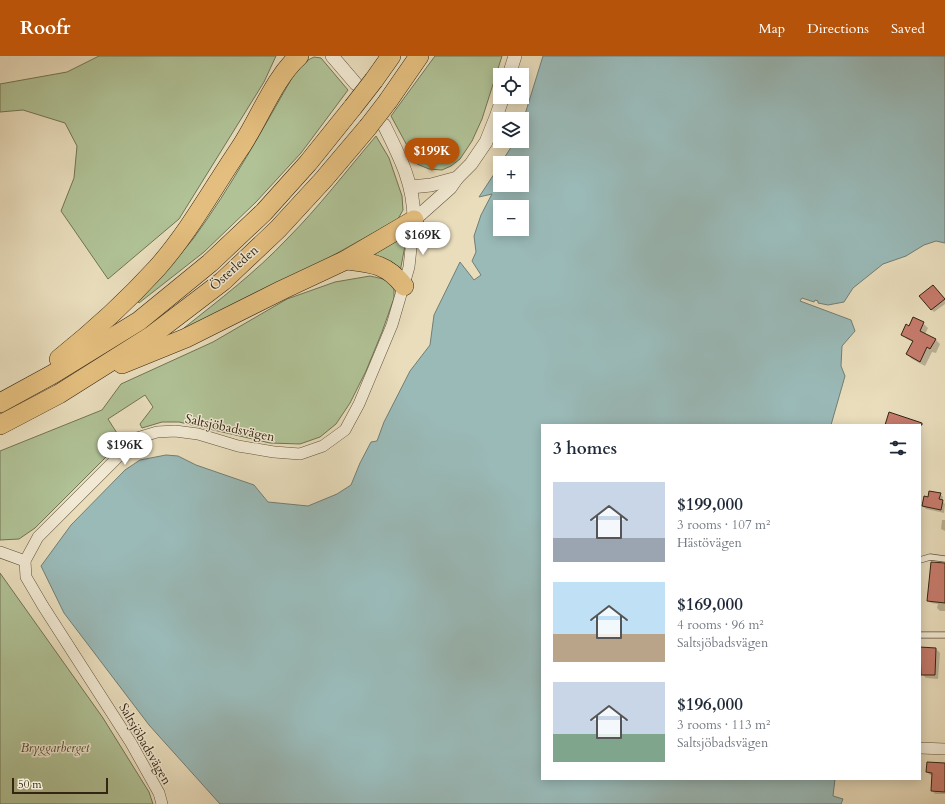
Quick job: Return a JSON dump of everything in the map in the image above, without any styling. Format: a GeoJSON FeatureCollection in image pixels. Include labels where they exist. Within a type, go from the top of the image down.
{"type":"FeatureCollection","features":[{"type":"Feature","properties":{"kind":"highway"},"geometry":{"type":"LineString","coordinates":[[2,402],[86,337],[122,304],[157,267],[183,234],[245,140],[287,63],[299,56]]}},
{"type":"Feature","properties":{"kind":"highway","name":"Österleden"},"geometry":{"type":"LineString","coordinates":[[2,402],[53,374],[139,321],[210,263],[264,212],[308,163],[374,80],[391,56]]}},
{"type":"Feature","properties":{"kind":"highway","name":"Österleden"},"geometry":{"type":"LineString","coordinates":[[0,425],[59,394],[151,336],[223,281],[278,229],[376,126],[388,101],[419,56]]}},
{"type":"Feature","properties":{"kind":"highway"},"geometry":{"type":"LineString","coordinates":[[89,376],[142,357],[186,338],[346,260],[414,220]]}},
{"type":"Feature","properties":{"kind":"highway"},"geometry":{"type":"LineString","coordinates":[[346,260],[378,265],[396,276],[404,286]]}},
{"type":"Feature","properties":{"kind":"street"},"geometry":{"type":"LineString","coordinates":[[332,56],[356,84]]}},
{"type":"Feature","properties":{"kind":"street"},"geometry":{"type":"LineString","coordinates":[[511,68],[515,56]]}},
{"type":"Feature","properties":{"kind":"street"},"geometry":{"type":"LineString","coordinates":[[414,220],[450,188],[457,178],[471,164],[486,142],[501,104]]}},
{"type":"Feature","properties":{"kind":"street"},"geometry":{"type":"LineString","coordinates":[[376,126],[398,154],[411,187],[414,205],[414,220]]}},
{"type":"Feature","properties":{"kind":"street"},"geometry":{"type":"LineString","coordinates":[[411,187],[431,185],[457,178]]}},
{"type":"Feature","properties":{"kind":"street","name":"Saltsjöbadsvägen"},"geometry":{"type":"LineString","coordinates":[[162,804],[158,793],[131,743],[26,577],[25,561],[38,537],[137,438],[157,432],[175,431],[198,434],[238,446],[274,452],[300,454],[323,446],[345,430],[359,404],[392,325],[409,267],[414,220]]}},
{"type":"Feature","properties":{"kind":"street"},"geometry":{"type":"LineString","coordinates":[[0,552],[25,561]]}},
{"type":"Feature","properties":{"kind":"street"},"geometry":{"type":"LineString","coordinates":[[921,748],[945,749]]}},
{"type":"Feature","properties":{"kind":"lane"},"geometry":{"type":"LineString","coordinates":[[921,560],[930,557],[945,559]]}},
{"type":"Feature","properties":{"kind":"lane"},"geometry":{"type":"LineString","coordinates":[[921,635],[945,636]]}},
{"type":"Feature","properties":{"kind":"green space"},"geometry":{"type":"Polygon","coordinates":[[[99,56],[276,56],[264,82],[179,219],[108,279],[61,211],[74,178],[77,146],[65,123],[23,110],[0,112],[0,84],[67,72],[99,56]]]}},
{"type":"Feature","properties":{"kind":"green space"},"geometry":{"type":"Polygon","coordinates":[[[435,56],[502,56],[498,68],[493,68],[493,84],[482,119],[472,141],[460,159],[451,166],[442,170],[429,169],[417,164],[391,116],[435,56]]]}},
{"type":"Feature","properties":{"kind":"green space"},"geometry":{"type":"Polygon","coordinates":[[[314,57],[321,58],[348,90],[301,153],[256,202],[204,252],[139,303],[137,300],[173,263],[193,239],[234,178],[296,71],[306,61],[314,57]]]}},
{"type":"Feature","properties":{"kind":"green space"},"geometry":{"type":"Polygon","coordinates":[[[376,136],[389,158],[402,196],[403,210],[398,219],[332,256],[186,331],[184,328],[250,274],[299,227],[376,136]]]}},
{"type":"Feature","properties":{"kind":"green space"},"geometry":{"type":"Polygon","coordinates":[[[402,237],[405,237],[406,240],[400,272],[367,256],[402,237]]]}},
{"type":"Feature","properties":{"kind":"green space"},"geometry":{"type":"Polygon","coordinates":[[[370,276],[388,280],[394,287],[394,298],[366,371],[350,403],[336,424],[320,437],[300,444],[270,443],[179,422],[162,422],[142,428],[140,424],[153,407],[145,395],[108,419],[122,441],[35,528],[19,539],[0,540],[0,451],[102,410],[121,384],[213,342],[287,299],[335,282],[370,276]]]}},
{"type":"Feature","properties":{"kind":"green space","name":"Bryggarberget"},"geometry":{"type":"Polygon","coordinates":[[[0,573],[103,718],[149,792],[153,804],[0,804],[0,573]]]}},
{"type":"Feature","properties":{"kind":"water"},"geometry":{"type":"Polygon","coordinates":[[[543,56],[945,56],[945,243],[936,241],[924,245],[906,256],[883,264],[853,288],[844,302],[828,305],[818,303],[818,301],[815,300],[814,302],[802,298],[800,301],[851,320],[855,331],[842,346],[841,366],[845,376],[831,424],[541,424],[541,780],[835,780],[833,796],[843,799],[841,804],[220,804],[149,725],[64,613],[41,566],[71,525],[125,470],[140,460],[166,455],[178,456],[196,465],[254,485],[268,502],[308,506],[337,494],[351,485],[371,442],[377,441],[384,422],[410,371],[430,345],[434,315],[460,262],[474,280],[481,275],[472,261],[476,252],[474,236],[481,215],[492,194],[479,197],[493,176],[493,192],[529,192],[529,156],[505,156],[511,148],[529,148],[529,112],[526,112],[543,56]]]}},
{"type":"Feature","properties":{"kind":"building"},"geometry":{"type":"Polygon","coordinates":[[[933,285],[945,299],[931,310],[919,296],[933,285]]]}},
{"type":"Feature","properties":{"kind":"building"},"geometry":{"type":"Polygon","coordinates":[[[913,317],[924,322],[920,331],[936,339],[930,349],[927,347],[920,362],[906,354],[913,341],[901,335],[906,324],[909,326],[913,317]]]}},
{"type":"Feature","properties":{"kind":"building"},"geometry":{"type":"Polygon","coordinates":[[[889,412],[922,423],[922,425],[921,424],[885,424],[889,412]]]}},
{"type":"Feature","properties":{"kind":"building"},"geometry":{"type":"Polygon","coordinates":[[[929,491],[941,493],[939,499],[943,500],[941,510],[922,506],[924,496],[928,497],[929,491]]]}},
{"type":"Feature","properties":{"kind":"building"},"geometry":{"type":"Polygon","coordinates":[[[931,562],[945,563],[945,603],[927,601],[931,562]]]}},
{"type":"Feature","properties":{"kind":"building"},"geometry":{"type":"Polygon","coordinates":[[[921,647],[936,648],[935,675],[921,675],[921,647]]]}},
{"type":"Feature","properties":{"kind":"building"},"geometry":{"type":"Polygon","coordinates":[[[927,762],[945,763],[945,792],[931,791],[932,773],[926,772],[927,762]]]}}]}
